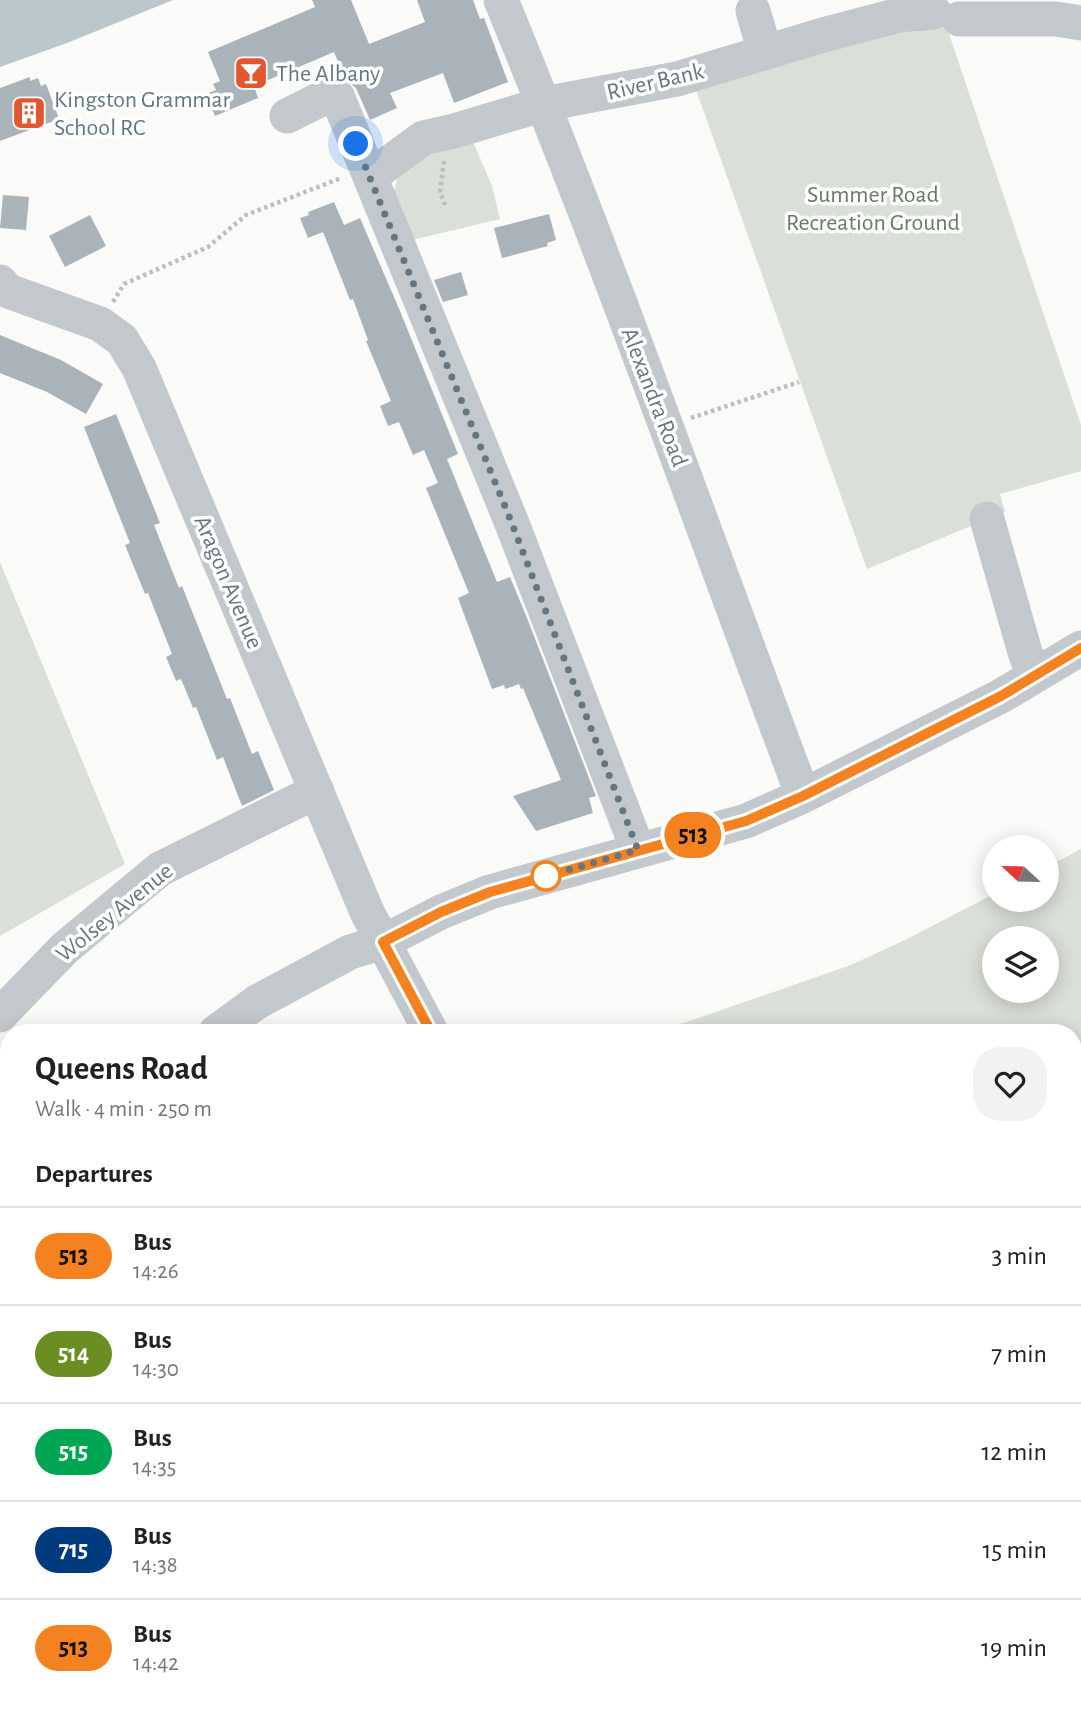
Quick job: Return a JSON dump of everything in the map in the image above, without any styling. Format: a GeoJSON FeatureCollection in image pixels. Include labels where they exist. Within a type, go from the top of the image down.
{"type":"FeatureCollection","features":[{"type":"Feature","properties":{"kind":"street","name":"Alexandra Road"},"geometry":{"type":"LineString","coordinates":[[501,0],[544,104],[667,426],[803,796]]}},
{"type":"Feature","properties":{"kind":"street"},"geometry":{"type":"LineString","coordinates":[[753,11],[765,52]]}},
{"type":"Feature","properties":{"kind":"street","name":"River Bank"},"geometry":{"type":"LineString","coordinates":[[368,172],[423,138],[544,104],[677,79],[899,15],[1056,19],[1081,23]]}},
{"type":"Feature","properties":{"kind":"street"},"geometry":{"type":"LineString","coordinates":[[288,116],[327,96],[337,96],[511,521],[638,850]]}},
{"type":"Feature","properties":{"kind":"street","name":"Aragon Avenue"},"geometry":{"type":"LineString","coordinates":[[4,286],[100,324],[122,340],[139,368],[367,912],[427,1024]]}},
{"type":"Feature","properties":{"kind":"street"},"geometry":{"type":"LineString","coordinates":[[987,520],[1034,676]]}},
{"type":"Feature","properties":{"kind":"street"},"geometry":{"type":"LineString","coordinates":[[227,1024],[257,1002],[350,952],[383,942],[441,912],[490,892],[746,821],[803,796],[1001,696],[1081,648]]}},
{"type":"Feature","properties":{"kind":"street","name":"Wolsey Avenue"},"geometry":{"type":"LineString","coordinates":[[0,1015],[65,947],[160,869],[317,791]]}},
{"type":"Feature","properties":{"kind":"path"},"geometry":{"type":"LineString","coordinates":[[445,205],[440,192],[448,133]]}},
{"type":"Feature","properties":{"kind":"path"},"geometry":{"type":"LineString","coordinates":[[100,324],[124,284],[208,247],[246,215],[368,172]]}},
{"type":"Feature","properties":{"kind":"path"},"geometry":{"type":"LineString","coordinates":[[667,426],[799,382]]}},
{"type":"Feature","properties":{"kind":"green space","name":"Summer Road Recreation Ground"},"geometry":{"type":"Polygon","coordinates":[[[945,22],[1081,425],[1081,471],[1000,494],[1005,512],[867,569],[695,87],[872,35],[945,22]]]}},
{"type":"Feature","properties":{"kind":"green space"},"geometry":{"type":"Polygon","coordinates":[[[473,142],[492,186],[500,219],[412,240],[394,192],[399,171],[414,156],[473,142]]]}},
{"type":"Feature","properties":{"kind":"green space"},"geometry":{"type":"Polygon","coordinates":[[[0,562],[125,864],[0,936],[0,562]]]}},
{"type":"Feature","properties":{"kind":"green space"},"geometry":{"type":"Polygon","coordinates":[[[1081,849],[1081,1024],[681,1024],[851,965],[982,900],[982,912],[1059,912],[1059,861],[1081,849]]]}},
{"type":"Feature","properties":{"kind":"shaded area"},"geometry":{"type":"Polygon","coordinates":[[[0,0],[173,0],[0,67],[0,0]]]}},
{"type":"Feature","properties":{"kind":"building"},"geometry":{"type":"Polygon","coordinates":[[[312,0],[351,0],[369,44],[425,22],[417,0],[473,0],[480,19],[484,18],[508,82],[454,103],[443,73],[390,93],[397,108],[370,120],[356,88],[345,78],[334,52],[254,86],[258,98],[215,116],[206,94],[216,90],[213,84],[220,81],[208,52],[315,7],[312,0]]]}},
{"type":"Feature","properties":{"kind":"building","name":"Kingston Grammar School RC"},"geometry":{"type":"Polygon","coordinates":[[[30,77],[30,81],[38,78],[41,86],[46,84],[59,119],[0,141],[0,88],[30,77]]]}},
{"type":"Feature","properties":{"kind":"building"},"geometry":{"type":"Polygon","coordinates":[[[3,195],[29,197],[26,230],[0,228],[3,195]]]}},
{"type":"Feature","properties":{"kind":"building"},"geometry":{"type":"Polygon","coordinates":[[[334,202],[344,225],[360,218],[400,311],[458,454],[447,459],[497,582],[510,577],[527,618],[596,796],[589,798],[593,813],[536,831],[513,796],[561,780],[523,688],[521,689],[519,684],[505,689],[504,685],[492,689],[458,598],[469,593],[426,488],[438,483],[424,450],[413,455],[399,422],[388,426],[380,406],[391,401],[366,341],[368,340],[353,299],[350,300],[323,232],[308,238],[300,218],[334,202]]]}},
{"type":"Feature","properties":{"kind":"building"},"geometry":{"type":"Polygon","coordinates":[[[549,214],[556,240],[547,243],[548,246],[502,258],[494,228],[549,214]]]}},
{"type":"Feature","properties":{"kind":"building"},"geometry":{"type":"Polygon","coordinates":[[[90,215],[106,246],[65,267],[49,236],[90,215]]]}},
{"type":"Feature","properties":{"kind":"building"},"geometry":{"type":"Polygon","coordinates":[[[461,272],[468,295],[443,302],[434,280],[461,272]]]}},
{"type":"Feature","properties":{"kind":"building"},"geometry":{"type":"Polygon","coordinates":[[[0,335],[61,360],[103,384],[86,414],[47,392],[0,373],[0,335]]]}},
{"type":"Feature","properties":{"kind":"building"},"geometry":{"type":"Polygon","coordinates":[[[116,414],[160,523],[154,525],[179,588],[182,586],[252,754],[258,751],[274,790],[242,806],[223,757],[217,760],[196,707],[193,708],[181,679],[176,681],[166,657],[172,654],[148,593],[145,594],[125,545],[130,543],[84,427],[116,414]]]}},
{"type":"Feature","properties":{"kind":"bus line","name":"513"},"geometry":{"type":"LineString","coordinates":[[427,1024],[383,942],[410,926],[490,892],[746,821],[803,796],[1001,696],[1081,648]]}},
{"type":"Feature","properties":{"kind":"place","name":"The Albany"},"geometry":{"type":"Point","coordinates":[251,73]}},
{"type":"Feature","properties":{"kind":"place","name":"Kingston Grammar School RC"},"geometry":{"type":"Point","coordinates":[29,113]}},
{"type":"Feature","properties":{"kind":"route"},"geometry":{"type":"LineString","coordinates":[[356,144],[511,521],[638,850],[540,878],[546,876]]}}]}
